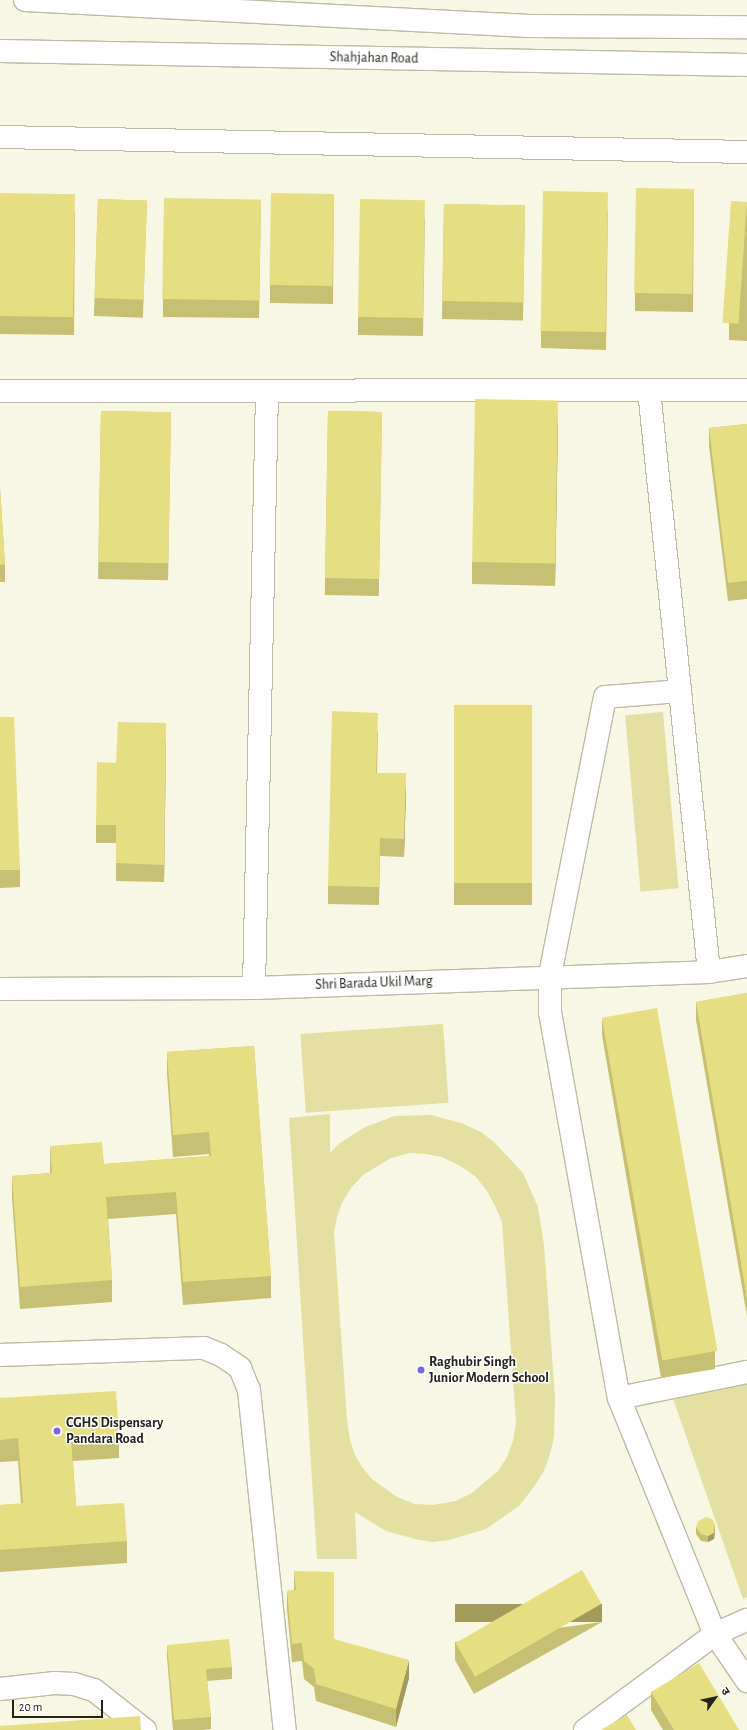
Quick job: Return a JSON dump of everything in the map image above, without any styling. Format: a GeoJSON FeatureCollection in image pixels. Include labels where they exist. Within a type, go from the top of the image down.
{"type":"FeatureCollection","features":[{"type":"Feature","properties":{"kind":"street"},"geometry":{"type":"LineString","coordinates":[[25,0],[529,26],[747,26]]}},
{"type":"Feature","properties":{"kind":"street","name":"Shahjahan Road"},"geometry":{"type":"LineString","coordinates":[[0,51],[747,66]]}},
{"type":"Feature","properties":{"kind":"street"},"geometry":{"type":"LineString","coordinates":[[0,137],[747,152]]}},
{"type":"Feature","properties":{"kind":"street"},"geometry":{"type":"LineString","coordinates":[[648,390],[709,972]]}},
{"type":"Feature","properties":{"kind":"street"},"geometry":{"type":"LineString","coordinates":[[0,391],[747,390]]}},
{"type":"Feature","properties":{"kind":"street"},"geometry":{"type":"LineString","coordinates":[[254,988],[267,391]]}},
{"type":"Feature","properties":{"kind":"street"},"geometry":{"type":"LineString","coordinates":[[680,691],[605,697],[550,976],[550,1012],[619,1398],[715,1634],[747,1681]]}},
{"type":"Feature","properties":{"kind":"street","name":"Shri Barada Ukil Marg"},"geometry":{"type":"LineString","coordinates":[[0,989],[254,988],[550,976],[709,972],[747,966]]}},
{"type":"Feature","properties":{"kind":"street"},"geometry":{"type":"LineString","coordinates":[[0,1355],[204,1348],[221,1355],[240,1368],[249,1390],[285,1730]]}},
{"type":"Feature","properties":{"kind":"street"},"geometry":{"type":"LineString","coordinates":[[619,1398],[747,1372]]}},
{"type":"Feature","properties":{"kind":"street"},"geometry":{"type":"LineString","coordinates":[[585,1730],[715,1634],[747,1620]]}},
{"type":"Feature","properties":{"kind":"street"},"geometry":{"type":"LineString","coordinates":[[0,1690],[55,1683],[74,1684],[94,1690],[144,1730]]}},
{"type":"Feature","properties":{"kind":"shaded area"},"geometry":{"type":"Polygon","coordinates":[[[663,712],[678,888],[641,892],[625,715],[663,712]]]}},
{"type":"Feature","properties":{"kind":"shaded area"},"geometry":{"type":"Polygon","coordinates":[[[443,1024],[449,1103],[306,1113],[300,1034],[443,1024]]]}},
{"type":"Feature","properties":{"kind":"shaded area"},"geometry":{"type":"Polygon","coordinates":[[[330,1114],[330,1153],[340,1143],[365,1127],[395,1116],[431,1115],[461,1123],[481,1132],[495,1143],[523,1173],[538,1207],[544,1245],[555,1397],[554,1437],[544,1471],[533,1488],[519,1506],[486,1529],[449,1540],[433,1542],[419,1540],[386,1531],[355,1512],[357,1559],[317,1559],[289,1118],[330,1114]],[[409,1153],[391,1158],[363,1175],[351,1188],[342,1203],[334,1232],[347,1420],[350,1440],[355,1455],[362,1467],[372,1479],[397,1497],[415,1504],[433,1505],[456,1501],[472,1493],[498,1471],[507,1457],[513,1441],[516,1423],[502,1222],[487,1191],[476,1177],[462,1167],[442,1157],[409,1153]]]}},
{"type":"Feature","properties":{"kind":"shaded area"},"geometry":{"type":"Polygon","coordinates":[[[747,1378],[747,1597],[743,1599],[671,1393],[747,1378]]]}},
{"type":"Feature","properties":{"kind":"building"},"geometry":{"type":"Polygon","coordinates":[[[636,188],[694,189],[692,294],[634,293],[636,188]]]}},
{"type":"Feature","properties":{"kind":"building"},"geometry":{"type":"Polygon","coordinates":[[[543,191],[608,192],[606,332],[541,331],[543,191]]]}},
{"type":"Feature","properties":{"kind":"building"},"geometry":{"type":"Polygon","coordinates":[[[0,193],[75,194],[73,317],[0,316],[0,193]]]}},
{"type":"Feature","properties":{"kind":"building"},"geometry":{"type":"Polygon","coordinates":[[[271,193],[334,194],[332,286],[269,285],[271,193]]]}},
{"type":"Feature","properties":{"kind":"building"},"geometry":{"type":"Polygon","coordinates":[[[164,198],[261,200],[259,301],[162,299],[164,198]]]}},
{"type":"Feature","properties":{"kind":"building"},"geometry":{"type":"Polygon","coordinates":[[[98,199],[147,201],[144,300],[95,298],[98,199]]]}},
{"type":"Feature","properties":{"kind":"building"},"geometry":{"type":"Polygon","coordinates":[[[360,199],[425,200],[423,318],[358,317],[360,199]]]}},
{"type":"Feature","properties":{"kind":"building"},"geometry":{"type":"Polygon","coordinates":[[[731,201],[747,202],[738,324],[722,323],[731,201]]]}},
{"type":"Feature","properties":{"kind":"building"},"geometry":{"type":"Polygon","coordinates":[[[444,204],[525,205],[523,302],[442,301],[444,204]]]}},
{"type":"Feature","properties":{"kind":"building"},"geometry":{"type":"Polygon","coordinates":[[[475,399],[558,400],[555,563],[472,562],[475,399]]]}},
{"type":"Feature","properties":{"kind":"building"},"geometry":{"type":"Polygon","coordinates":[[[101,411],[171,412],[168,563],[98,562],[101,411]]]}},
{"type":"Feature","properties":{"kind":"building"},"geometry":{"type":"Polygon","coordinates":[[[328,411],[382,412],[379,579],[325,578],[328,411]]]}},
{"type":"Feature","properties":{"kind":"building"},"geometry":{"type":"Polygon","coordinates":[[[747,424],[747,581],[728,583],[709,428],[747,424]]]}},
{"type":"Feature","properties":{"kind":"building"},"geometry":{"type":"Polygon","coordinates":[[[0,488],[5,564],[0,565],[0,488]]]}},
{"type":"Feature","properties":{"kind":"building"},"geometry":{"type":"Polygon","coordinates":[[[454,705],[532,705],[532,883],[454,883],[454,705]]]}},
{"type":"Feature","properties":{"kind":"building"},"geometry":{"type":"Polygon","coordinates":[[[332,711],[378,713],[376,773],[406,773],[404,839],[380,838],[379,887],[328,886],[332,711]]]}},
{"type":"Feature","properties":{"kind":"building"},"geometry":{"type":"Polygon","coordinates":[[[0,717],[14,717],[20,870],[0,870],[0,717]]]}},
{"type":"Feature","properties":{"kind":"building"},"geometry":{"type":"Polygon","coordinates":[[[118,722],[166,723],[164,865],[116,863],[116,825],[96,825],[97,762],[116,763],[118,722]]]}},
{"type":"Feature","properties":{"kind":"building"},"geometry":{"type":"Polygon","coordinates":[[[747,993],[747,1298],[696,1002],[747,993]]]}},
{"type":"Feature","properties":{"kind":"building"},"geometry":{"type":"Polygon","coordinates":[[[657,1008],[717,1351],[662,1360],[602,1018],[657,1008]]]}},
{"type":"Feature","properties":{"kind":"building"},"geometry":{"type":"Polygon","coordinates":[[[254,1046],[271,1276],[183,1282],[176,1192],[106,1197],[112,1280],[20,1287],[12,1176],[52,1173],[50,1146],[102,1142],[104,1164],[211,1156],[209,1132],[173,1135],[167,1052],[254,1046]]]}},
{"type":"Feature","properties":{"kind":"building"},"geometry":{"type":"Polygon","coordinates":[[[116,1391],[119,1436],[71,1439],[76,1506],[124,1503],[127,1541],[0,1550],[0,1505],[23,1503],[18,1438],[0,1440],[0,1398],[116,1391]]]}},
{"type":"Feature","properties":{"kind":"building"},"geometry":{"type":"Polygon","coordinates":[[[706,1517],[712,1519],[715,1524],[714,1533],[708,1536],[701,1534],[696,1527],[698,1521],[706,1517]]]}},
{"type":"Feature","properties":{"kind":"building"},"geometry":{"type":"Polygon","coordinates":[[[582,1570],[602,1604],[475,1677],[456,1643],[582,1570]]]}},
{"type":"Feature","properties":{"kind":"building"},"geometry":{"type":"Polygon","coordinates":[[[294,1571],[334,1572],[334,1639],[409,1660],[396,1709],[316,1684],[314,1669],[304,1661],[302,1643],[292,1644],[287,1591],[296,1590],[294,1571]]]}},
{"type":"Feature","properties":{"kind":"building"},"geometry":{"type":"Polygon","coordinates":[[[229,1639],[232,1667],[206,1669],[211,1717],[174,1720],[167,1645],[229,1639]]]}},
{"type":"Feature","properties":{"kind":"building"},"geometry":{"type":"Polygon","coordinates":[[[699,1663],[739,1730],[674,1730],[651,1692],[699,1663]]]}},
{"type":"Feature","properties":{"kind":"building"},"geometry":{"type":"Polygon","coordinates":[[[627,1715],[636,1730],[601,1730],[627,1715]]]}},
{"type":"Feature","properties":{"kind":"building"},"geometry":{"type":"Polygon","coordinates":[[[140,1716],[141,1730],[0,1730],[0,1726],[140,1716]]]}},
{"type":"Feature","properties":{"kind":"place","name":"Raghubir Singh Junior Modern School"},"geometry":{"type":"Point","coordinates":[421,1370]}},
{"type":"Feature","properties":{"kind":"place","name":"CGHS Dispensary Pandara Road"},"geometry":{"type":"Point","coordinates":[57,1431]}}]}
